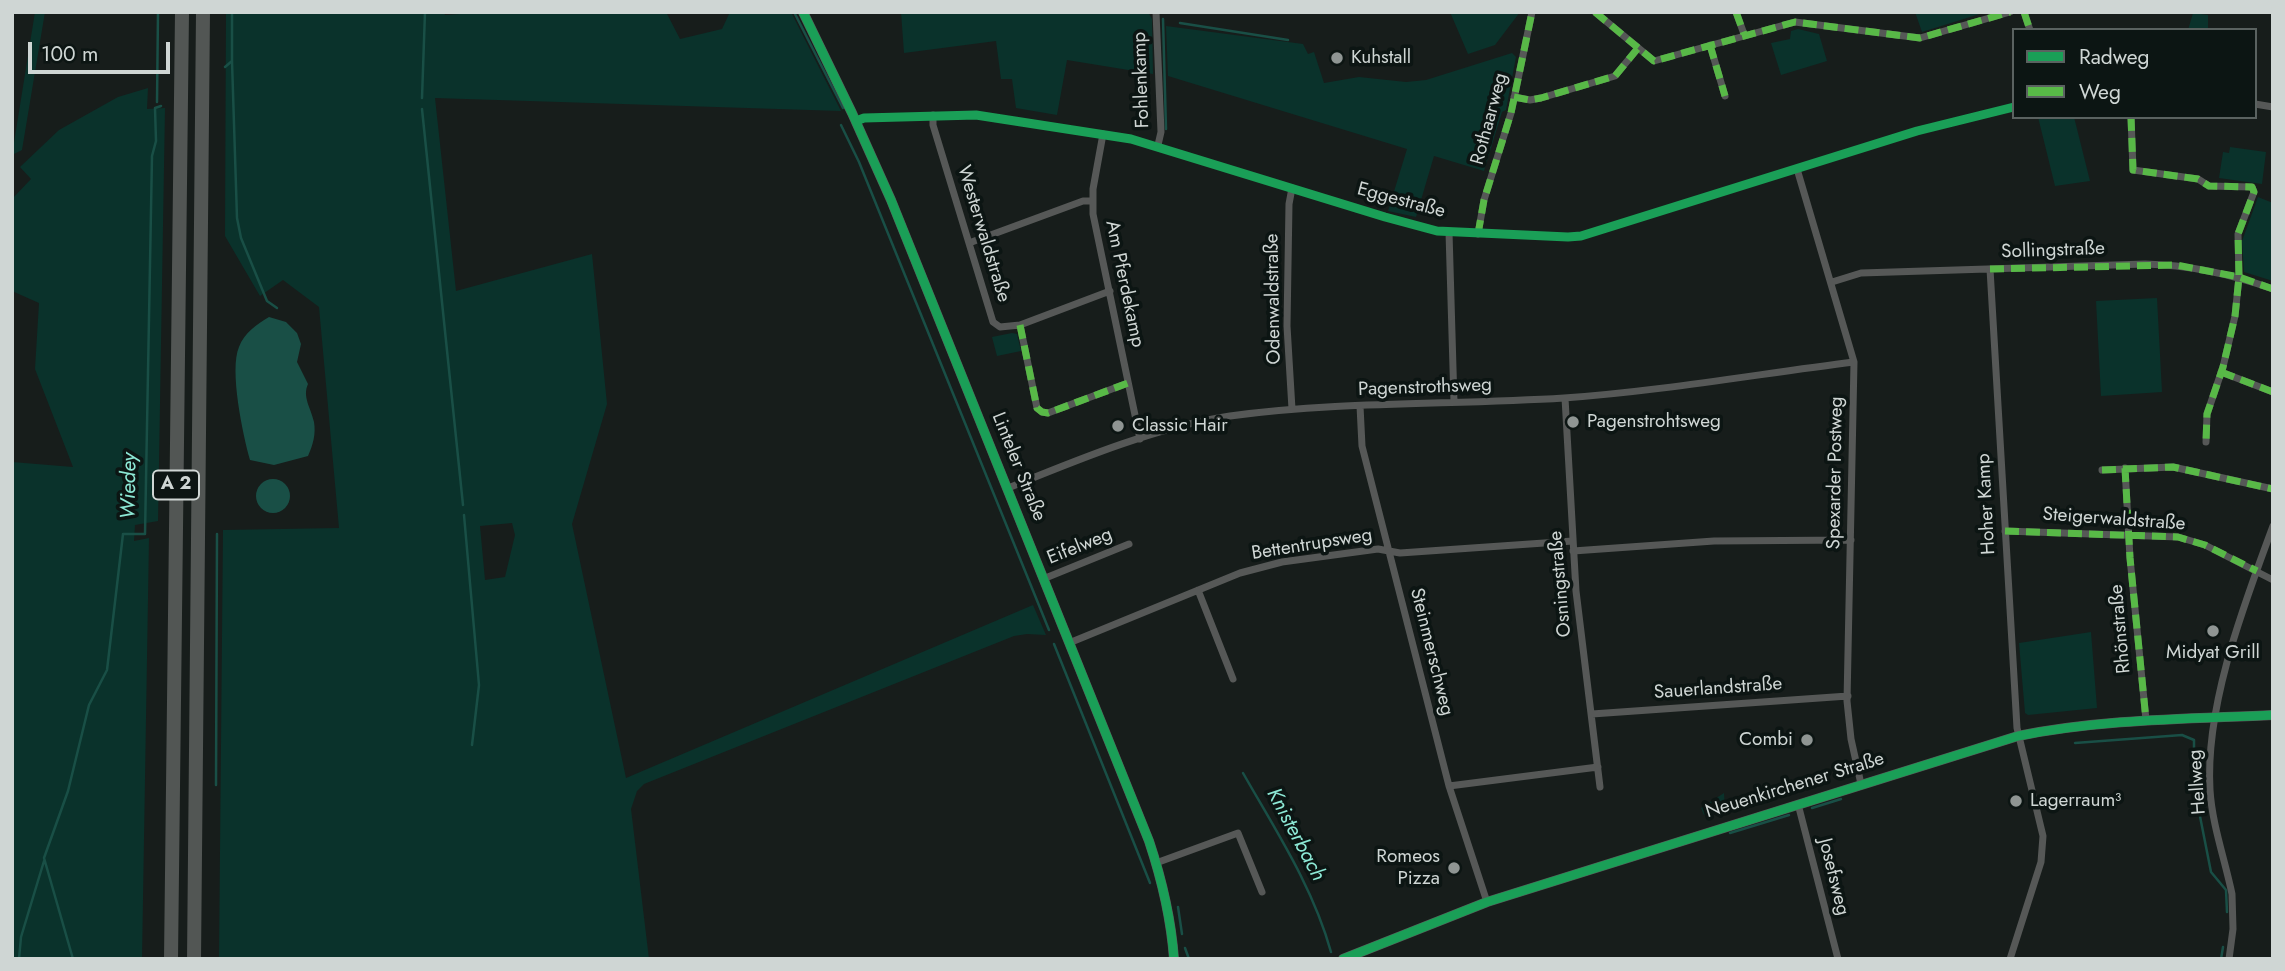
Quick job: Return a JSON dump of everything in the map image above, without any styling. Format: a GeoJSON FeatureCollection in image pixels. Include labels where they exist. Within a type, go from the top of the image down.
{"type":"FeatureCollection","features":[{"type":"Feature","properties":{"kind":"highway","name":"A 2"},"geometry":{"type":"LineString","coordinates":[[171,959],[182,12]]}},
{"type":"Feature","properties":{"kind":"highway","name":"A 2"},"geometry":{"type":"LineString","coordinates":[[194,959],[203,12]]}},
{"type":"Feature","properties":{"kind":"street","name":"Linteler Straße"},"geometry":{"type":"LineString","coordinates":[[803,12],[891,200],[1156,863],[1165,892],[1174,959]]}},
{"type":"Feature","properties":{"kind":"street","name":"Fohlenkamp"},"geometry":{"type":"LineString","coordinates":[[1156,12],[1161,132],[1158,145]]}},
{"type":"Feature","properties":{"kind":"street","name":"Rothaarweg"},"geometry":{"type":"LineString","coordinates":[[1478,234],[1484,200],[1514,97],[1532,12]]}},
{"type":"Feature","properties":{"kind":"street"},"geometry":{"type":"LineString","coordinates":[[1594,12],[1654,61],[1795,22],[1927,38],[2010,12]]}},
{"type":"Feature","properties":{"kind":"street"},"geometry":{"type":"LineString","coordinates":[[1736,12],[1744,34]]}},
{"type":"Feature","properties":{"kind":"street"},"geometry":{"type":"LineString","coordinates":[[1710,45],[1726,96]]}},
{"type":"Feature","properties":{"kind":"street"},"geometry":{"type":"LineString","coordinates":[[1514,97],[1530,100],[1541,98],[1615,76],[1638,48]]}},
{"type":"Feature","properties":{"kind":"street","name":"Eggestraße"},"geometry":{"type":"LineString","coordinates":[[856,121],[864,118],[976,115],[1103,134],[1158,145],[1385,217],[1449,232],[1581,236],[1917,131],[2012,107]]}},
{"type":"Feature","properties":{"kind":"street","name":"Westerwaldstraße"},"geometry":{"type":"LineString","coordinates":[[933,115],[933,125],[992,322],[1000,327],[1020,325],[1110,291]]}},
{"type":"Feature","properties":{"kind":"street"},"geometry":{"type":"LineString","coordinates":[[2131,119],[2133,170],[2198,179],[2209,186],[2252,187],[2253,192],[2238,234],[2239,277],[2235,316],[2207,414],[2206,442]]}},
{"type":"Feature","properties":{"kind":"street","name":"Am Pferdekamp"},"geometry":{"type":"LineString","coordinates":[[1103,134],[1092,201],[1093,214],[1140,439]]}},
{"type":"Feature","properties":{"kind":"street","name":"Spexarder Postweg"},"geometry":{"type":"LineString","coordinates":[[1797,169],[1854,362],[1848,696],[1851,739],[1861,784]]}},
{"type":"Feature","properties":{"kind":"street","name":"Odenwaldstraße"},"geometry":{"type":"LineString","coordinates":[[1292,188],[1289,204],[1287,326],[1292,410]]}},
{"type":"Feature","properties":{"kind":"street"},"geometry":{"type":"LineString","coordinates":[[969,243],[1083,201],[1092,201]]}},
{"type":"Feature","properties":{"kind":"street"},"geometry":{"type":"LineString","coordinates":[[1449,232],[1454,402]]}},
{"type":"Feature","properties":{"kind":"street","name":"Sollingstraße"},"geometry":{"type":"LineString","coordinates":[[1832,282],[1861,273],[2156,264],[2176,265],[2239,277],[2273,289]]}},
{"type":"Feature","properties":{"kind":"street","name":"Hoher Kamp"},"geometry":{"type":"LineString","coordinates":[[1990,269],[2018,736],[2043,836],[2043,852],[2010,959]]}},
{"type":"Feature","properties":{"kind":"street"},"geometry":{"type":"LineString","coordinates":[[1020,325],[1037,408],[1042,412],[1048,413],[1128,383]]}},
{"type":"Feature","properties":{"kind":"street","name":"Pagenstrothsweg"},"geometry":{"type":"LineString","coordinates":[[1008,488],[1078,459],[1200,422],[1292,410],[1565,398],[1854,362]]}},
{"type":"Feature","properties":{"kind":"street"},"geometry":{"type":"LineString","coordinates":[[2221,372],[2273,392]]}},
{"type":"Feature","properties":{"kind":"street","name":"Osningstraße"},"geometry":{"type":"LineString","coordinates":[[1565,398],[1576,591],[1600,787]]}},
{"type":"Feature","properties":{"kind":"street","name":"Steinmerschweg"},"geometry":{"type":"LineString","coordinates":[[1360,406],[1362,446],[1449,786],[1487,902]]}},
{"type":"Feature","properties":{"kind":"street"},"geometry":{"type":"LineString","coordinates":[[2102,470],[2173,467],[2273,489]]}},
{"type":"Feature","properties":{"kind":"street","name":"Rhönstraße"},"geometry":{"type":"LineString","coordinates":[[2125,468],[2146,720]]}},
{"type":"Feature","properties":{"kind":"street","name":"Hellweg"},"geometry":{"type":"LineString","coordinates":[[2229,959],[2233,929],[2232,894],[2210,791],[2211,736],[2222,683],[2273,526]]}},
{"type":"Feature","properties":{"kind":"street","name":"Steigerwaldstraße"},"geometry":{"type":"LineString","coordinates":[[2005,531],[2178,537],[2195,541],[2273,580]]}},
{"type":"Feature","properties":{"kind":"street"},"geometry":{"type":"LineString","coordinates":[[1573,551],[1714,541],[1851,540]]}},
{"type":"Feature","properties":{"kind":"street","name":"Bettentrupsweg"},"geometry":{"type":"LineString","coordinates":[[1069,643],[1240,573],[1282,562],[1378,549],[1399,553],[1573,541]]}},
{"type":"Feature","properties":{"kind":"street","name":"Eifelweg"},"geometry":{"type":"LineString","coordinates":[[1044,579],[1129,544]]}},
{"type":"Feature","properties":{"kind":"street"},"geometry":{"type":"LineString","coordinates":[[1198,590],[1233,679]]}},
{"type":"Feature","properties":{"kind":"street","name":"Sauerlandstraße"},"geometry":{"type":"LineString","coordinates":[[1591,714],[1848,696]]}},
{"type":"Feature","properties":{"kind":"street","name":"Neuenkirchener Straße"},"geometry":{"type":"LineString","coordinates":[[1343,959],[1487,902],[2018,736],[2047,730],[2146,720],[2273,715]]}},
{"type":"Feature","properties":{"kind":"street"},"geometry":{"type":"LineString","coordinates":[[1449,786],[1598,767]]}},
{"type":"Feature","properties":{"kind":"street","name":"Josefsweg"},"geometry":{"type":"LineString","coordinates":[[1798,804],[1838,959]]}},
{"type":"Feature","properties":{"kind":"street"},"geometry":{"type":"LineString","coordinates":[[1156,863],[1238,833],[1262,892]]}},
{"type":"Feature","properties":{"kind":"street","name":"Linteler Straße"},"geometry":{"type":"LineString","coordinates":[[1174,944],[1180,959]]}},
{"type":"Feature","properties":{"kind":"shaded area"},"geometry":{"type":"Polygon","coordinates":[[[35,12],[45,12],[22,150],[12,155],[35,12]]]}},
{"type":"Feature","properties":{"kind":"shaded area"},"geometry":{"type":"Polygon","coordinates":[[[226,12],[444,12],[445,15],[488,12],[666,12],[680,39],[722,29],[730,12],[791,12],[841,111],[435,98],[456,291],[592,254],[607,404],[572,524],[626,778],[1033,605],[1046,635],[1014,636],[644,784],[637,791],[631,809],[649,959],[219,959],[223,530],[339,528],[319,307],[283,280],[260,296],[225,236],[226,12]],[[512,523],[480,526],[485,580],[505,577],[515,535],[512,523]]]}},
{"type":"Feature","properties":{"kind":"shaded area"},"geometry":{"type":"Polygon","coordinates":[[[901,12],[1148,12],[1152,19],[1153,74],[1067,60],[1057,115],[1016,108],[1012,79],[1001,79],[996,41],[904,53],[901,12]]]}},
{"type":"Feature","properties":{"kind":"shaded area"},"geometry":{"type":"Polygon","coordinates":[[[1450,12],[1520,12],[1495,45],[1468,54],[1450,12]]]}},
{"type":"Feature","properties":{"kind":"shaded area"},"geometry":{"type":"Polygon","coordinates":[[[1915,12],[1986,12],[1922,32],[1915,12]]]}},
{"type":"Feature","properties":{"kind":"shaded area"},"geometry":{"type":"Polygon","coordinates":[[[2193,13],[2208,15],[2208,28],[2189,28],[2193,13]]]}},
{"type":"Feature","properties":{"kind":"shaded area"},"geometry":{"type":"Polygon","coordinates":[[[1166,26],[1303,44],[1308,54],[1314,52],[1324,83],[1359,77],[1406,82],[1426,80],[1512,53],[1516,57],[1506,110],[1502,112],[1484,171],[1434,156],[1416,217],[1388,211],[1407,149],[1168,76],[1166,26]]]}},
{"type":"Feature","properties":{"kind":"shaded area"},"geometry":{"type":"Polygon","coordinates":[[[1798,29],[1819,34],[1827,61],[1781,75],[1771,43],[1790,39],[1791,31],[1798,29]]]}},
{"type":"Feature","properties":{"kind":"shaded area"},"geometry":{"type":"Polygon","coordinates":[[[148,88],[147,109],[165,108],[158,521],[135,525],[134,541],[149,538],[142,959],[12,959],[12,462],[73,467],[35,369],[39,303],[12,291],[12,199],[31,179],[20,167],[59,130],[118,97],[148,88]]]}},
{"type":"Feature","properties":{"kind":"shaded area"},"geometry":{"type":"Polygon","coordinates":[[[2038,119],[2074,119],[2090,181],[2055,186],[2038,119]]]}},
{"type":"Feature","properties":{"kind":"shaded area"},"geometry":{"type":"Polygon","coordinates":[[[2230,147],[2266,152],[2262,184],[2219,178],[2223,152],[2229,153],[2230,147]]]}},
{"type":"Feature","properties":{"kind":"shaded area"},"geometry":{"type":"Polygon","coordinates":[[[2258,197],[2273,203],[2273,281],[2244,272],[2242,241],[2258,197]]]}},
{"type":"Feature","properties":{"kind":"shaded area"},"geometry":{"type":"Polygon","coordinates":[[[2157,298],[2162,392],[2101,396],[2096,301],[2157,298]]]}},
{"type":"Feature","properties":{"kind":"shaded area"},"geometry":{"type":"Polygon","coordinates":[[[269,317],[286,322],[297,333],[301,344],[297,362],[308,384],[306,398],[315,426],[308,456],[274,465],[250,460],[236,386],[236,357],[241,342],[251,329],[269,317]]]}},
{"type":"Feature","properties":{"kind":"shaded area"},"geometry":{"type":"Polygon","coordinates":[[[1017,334],[1021,351],[997,356],[992,337],[1017,334]]]}},
{"type":"Feature","properties":{"kind":"shaded area"},"geometry":{"type":"Polygon","coordinates":[[[273,479],[285,484],[290,496],[285,508],[273,513],[261,508],[256,496],[261,484],[273,479]]]}},
{"type":"Feature","properties":{"kind":"shaded area"},"geometry":{"type":"Polygon","coordinates":[[[2091,632],[2097,708],[2028,715],[2025,713],[2019,643],[2091,632]]]}},
{"type":"Feature","properties":{"kind":"shaded area"},"geometry":{"type":"Polygon","coordinates":[[[1724,793],[1725,809],[1704,815],[1701,808],[1724,793]]]}},
{"type":"Feature","properties":{"kind":"waterway"},"geometry":{"type":"LineString","coordinates":[[157,102],[158,12]]}},
{"type":"Feature","properties":{"kind":"waterway","name":"Wiedey"},"geometry":{"type":"LineString","coordinates":[[225,67],[232,61],[232,12]]}},
{"type":"Feature","properties":{"kind":"waterway"},"geometry":{"type":"LineString","coordinates":[[422,98],[425,12]]}},
{"type":"Feature","properties":{"kind":"waterway"},"geometry":{"type":"LineString","coordinates":[[794,12],[843,108]]}},
{"type":"Feature","properties":{"kind":"waterway","name":"Knisterbach"},"geometry":{"type":"LineString","coordinates":[[1163,19],[1166,129]]}},
{"type":"Feature","properties":{"kind":"waterway"},"geometry":{"type":"LineString","coordinates":[[1180,23],[1288,40]]}},
{"type":"Feature","properties":{"kind":"waterway"},"geometry":{"type":"LineString","coordinates":[[232,61],[237,218],[241,238],[267,301],[277,308]]}},
{"type":"Feature","properties":{"kind":"waterway","name":"Wiedey"},"geometry":{"type":"LineString","coordinates":[[73,959],[44,858],[68,791],[89,705],[107,670],[123,534],[145,534],[152,156],[156,141],[155,108],[161,106]]}},
{"type":"Feature","properties":{"kind":"waterway"},"geometry":{"type":"LineString","coordinates":[[422,109],[463,505]]}},
{"type":"Feature","properties":{"kind":"waterway"},"geometry":{"type":"LineString","coordinates":[[841,125],[859,162],[1049,630]]}},
{"type":"Feature","properties":{"kind":"waterway"},"geometry":{"type":"LineString","coordinates":[[464,515],[479,685],[472,745]]}},
{"type":"Feature","properties":{"kind":"waterway"},"geometry":{"type":"LineString","coordinates":[[216,785],[217,534]]}},
{"type":"Feature","properties":{"kind":"waterway"},"geometry":{"type":"LineString","coordinates":[[1054,644],[1150,883]]}},
{"type":"Feature","properties":{"kind":"waterway","name":"Knisterbach"},"geometry":{"type":"LineString","coordinates":[[2075,743],[2182,735],[2194,740],[2194,786],[2211,872],[2226,890],[2227,912]]}},
{"type":"Feature","properties":{"kind":"waterway","name":"Knisterbach"},"geometry":{"type":"LineString","coordinates":[[1243,773],[1304,882],[1331,952]]}},
{"type":"Feature","properties":{"kind":"waterway"},"geometry":{"type":"LineString","coordinates":[[1812,808],[1841,799]]}},
{"type":"Feature","properties":{"kind":"waterway"},"geometry":{"type":"LineString","coordinates":[[1730,833],[1789,815]]}},
{"type":"Feature","properties":{"kind":"waterway"},"geometry":{"type":"LineString","coordinates":[[19,959],[21,937],[44,861]]}},
{"type":"Feature","properties":{"kind":"waterway"},"geometry":{"type":"LineString","coordinates":[[1178,907],[1182,934]]}},
{"type":"Feature","properties":{"kind":"waterway","name":"Knisterbach"},"geometry":{"type":"LineString","coordinates":[[2221,959],[2223,947]]}},
{"type":"Feature","properties":{"kind":"waterway"},"geometry":{"type":"LineString","coordinates":[[1185,948],[1189,959]]}},
{"type":"Feature","properties":{"kind":"marked path"},"geometry":{"type":"LineString","coordinates":[[1478,234],[1484,200],[1511,113],[1532,12]]}},
{"type":"Feature","properties":{"kind":"marked path"},"geometry":{"type":"LineString","coordinates":[[1595,12],[1654,61],[1795,22],[1920,38],[2010,12]]}},
{"type":"Feature","properties":{"kind":"marked path"},"geometry":{"type":"LineString","coordinates":[[1736,12],[1744,34]]}},
{"type":"Feature","properties":{"kind":"marked path"},"geometry":{"type":"LineString","coordinates":[[2024,12],[2029,28]]}},
{"type":"Feature","properties":{"kind":"marked path"},"geometry":{"type":"LineString","coordinates":[[1710,45],[1725,96]]}},
{"type":"Feature","properties":{"kind":"marked path"},"geometry":{"type":"LineString","coordinates":[[1514,97],[1530,100],[1541,98],[1615,76],[1638,48]]}},
{"type":"Feature","properties":{"kind":"marked path"},"geometry":{"type":"LineString","coordinates":[[2131,119],[2133,170],[2198,179],[2209,186],[2252,187],[2254,192],[2238,234],[2239,277],[2235,316],[2223,367],[2207,414],[2206,442]]}},
{"type":"Feature","properties":{"kind":"marked path"},"geometry":{"type":"LineString","coordinates":[[1990,269],[2176,265],[2239,277],[2273,289]]}},
{"type":"Feature","properties":{"kind":"marked path"},"geometry":{"type":"LineString","coordinates":[[1020,325],[1037,408],[1042,412],[1048,413],[1128,383]]}},
{"type":"Feature","properties":{"kind":"marked path"},"geometry":{"type":"LineString","coordinates":[[2221,372],[2273,392]]}},
{"type":"Feature","properties":{"kind":"marked path"},"geometry":{"type":"LineString","coordinates":[[2102,470],[2173,467],[2273,489]]}},
{"type":"Feature","properties":{"kind":"marked path"},"geometry":{"type":"LineString","coordinates":[[2125,468],[2130,558],[2146,720]]}},
{"type":"Feature","properties":{"kind":"marked path"},"geometry":{"type":"LineString","coordinates":[[2005,531],[2178,537],[2205,545],[2257,571]]}},
{"type":"Feature","properties":{"kind":"cycle path"},"geometry":{"type":"LineString","coordinates":[[803,12],[891,200],[1149,841],[1165,899],[1174,959]]}},
{"type":"Feature","properties":{"kind":"cycle path"},"geometry":{"type":"LineString","coordinates":[[856,121],[864,118],[976,115],[1131,139],[1437,231],[1568,237],[1581,236],[1917,131],[2012,107]]}},
{"type":"Feature","properties":{"kind":"cycle path"},"geometry":{"type":"LineString","coordinates":[[1343,959],[1487,902],[2018,736],[2113,723],[2273,715]]}},
{"type":"Feature","properties":{"kind":"place","name":"Kuhstall"},"geometry":{"type":"Point","coordinates":[1337,58]}},
{"type":"Feature","properties":{"kind":"place","name":"Pagenstrohtsweg"},"geometry":{"type":"Point","coordinates":[1573,422]}},
{"type":"Feature","properties":{"kind":"place","name":"Classic Hair"},"geometry":{"type":"Point","coordinates":[1118,426]}},
{"type":"Feature","properties":{"kind":"place","name":"Midyat Grill"},"geometry":{"type":"Point","coordinates":[2213,631]}},
{"type":"Feature","properties":{"kind":"place","name":"Combi"},"geometry":{"type":"Point","coordinates":[1807,740]}},
{"type":"Feature","properties":{"kind":"place","name":"Lagerraum³"},"geometry":{"type":"Point","coordinates":[2016,801]}},
{"type":"Feature","properties":{"kind":"place","name":"Romeos Pizza"},"geometry":{"type":"Point","coordinates":[1454,868]}}]}
